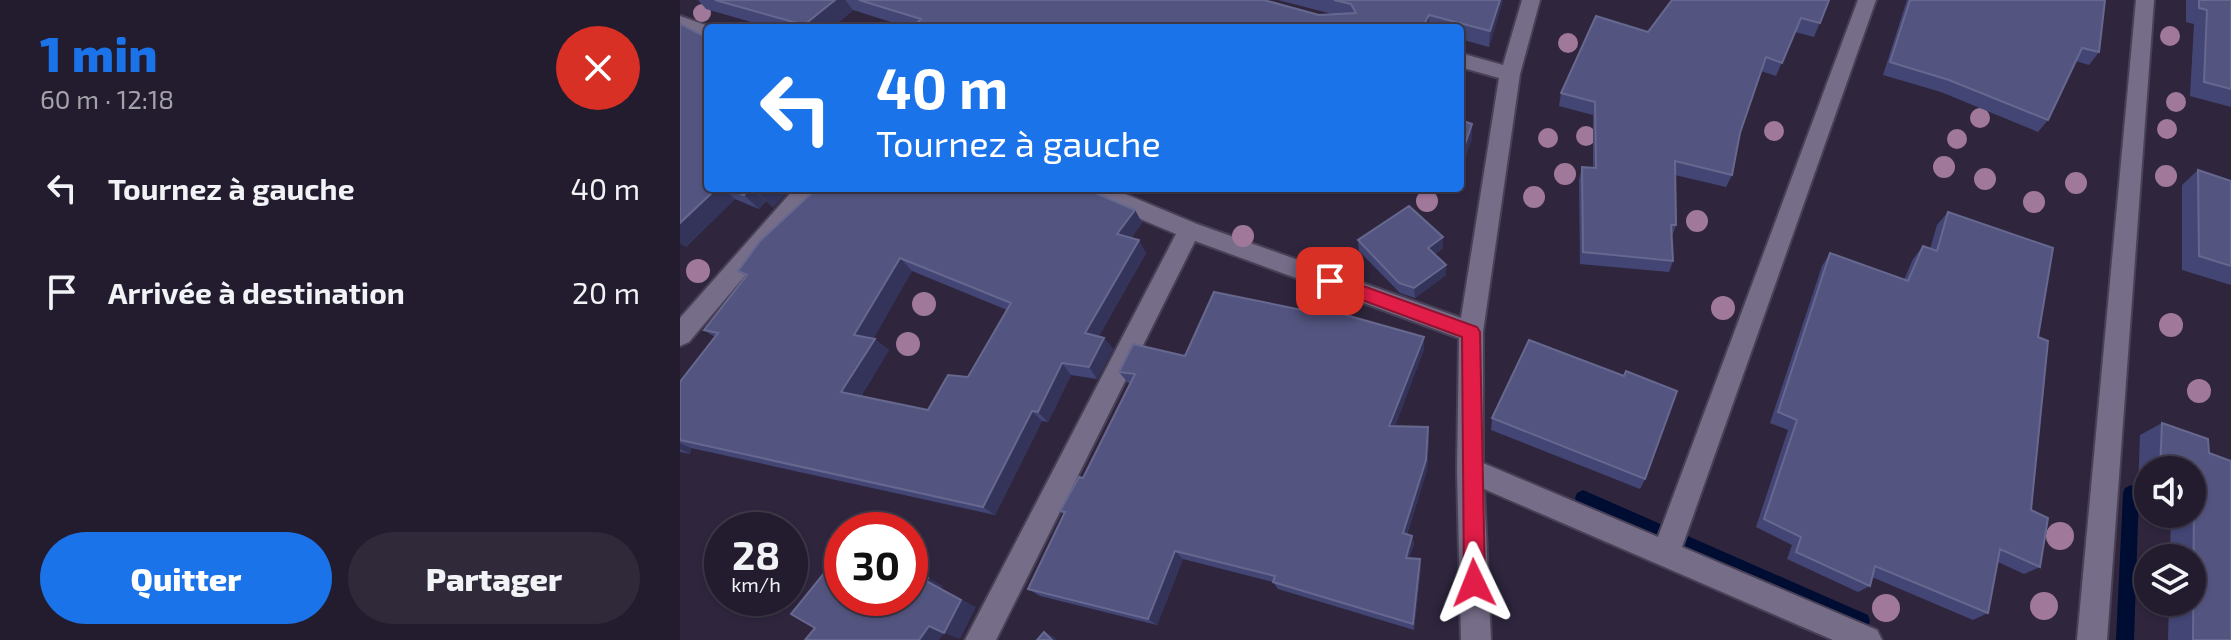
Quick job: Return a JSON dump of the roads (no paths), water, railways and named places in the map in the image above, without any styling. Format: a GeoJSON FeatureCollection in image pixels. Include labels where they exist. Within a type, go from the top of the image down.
{"type":"FeatureCollection","features":[{"type":"Feature","properties":{"kind":"street"},"geometry":{"type":"LineString","coordinates":[[1476,640],[1470,470],[1471,332],[1510,74],[1531,0]]}},
{"type":"Feature","properties":{"kind":"street"},"geometry":{"type":"LineString","coordinates":[[1666,554],[1867,0]]}},
{"type":"Feature","properties":{"kind":"street"},"geometry":{"type":"LineString","coordinates":[[2092,640],[2145,0]]}},
{"type":"Feature","properties":{"kind":"street"},"geometry":{"type":"LineString","coordinates":[[680,22],[704,31]]}},
{"type":"Feature","properties":{"kind":"street"},"geometry":{"type":"LineString","coordinates":[[1464,61],[1510,74]]}},
{"type":"Feature","properties":{"kind":"street"},"geometry":{"type":"LineString","coordinates":[[680,335],[805,192]]}},
{"type":"Feature","properties":{"kind":"street"},"geometry":{"type":"LineString","coordinates":[[1099,192],[1189,230],[1471,332]]}},
{"type":"Feature","properties":{"kind":"street"},"geometry":{"type":"LineString","coordinates":[[980,640],[1189,230]]}},
{"type":"Feature","properties":{"kind":"street"},"geometry":{"type":"LineString","coordinates":[[1470,470],[1867,640]]}},
{"type":"Feature","properties":{"kind":"waterway"},"geometry":{"type":"LineString","coordinates":[[2125,640],[2131,493]]}},
{"type":"Feature","properties":{"kind":"waterway"},"geometry":{"type":"LineString","coordinates":[[1583,498],[1862,621]]}}]}
